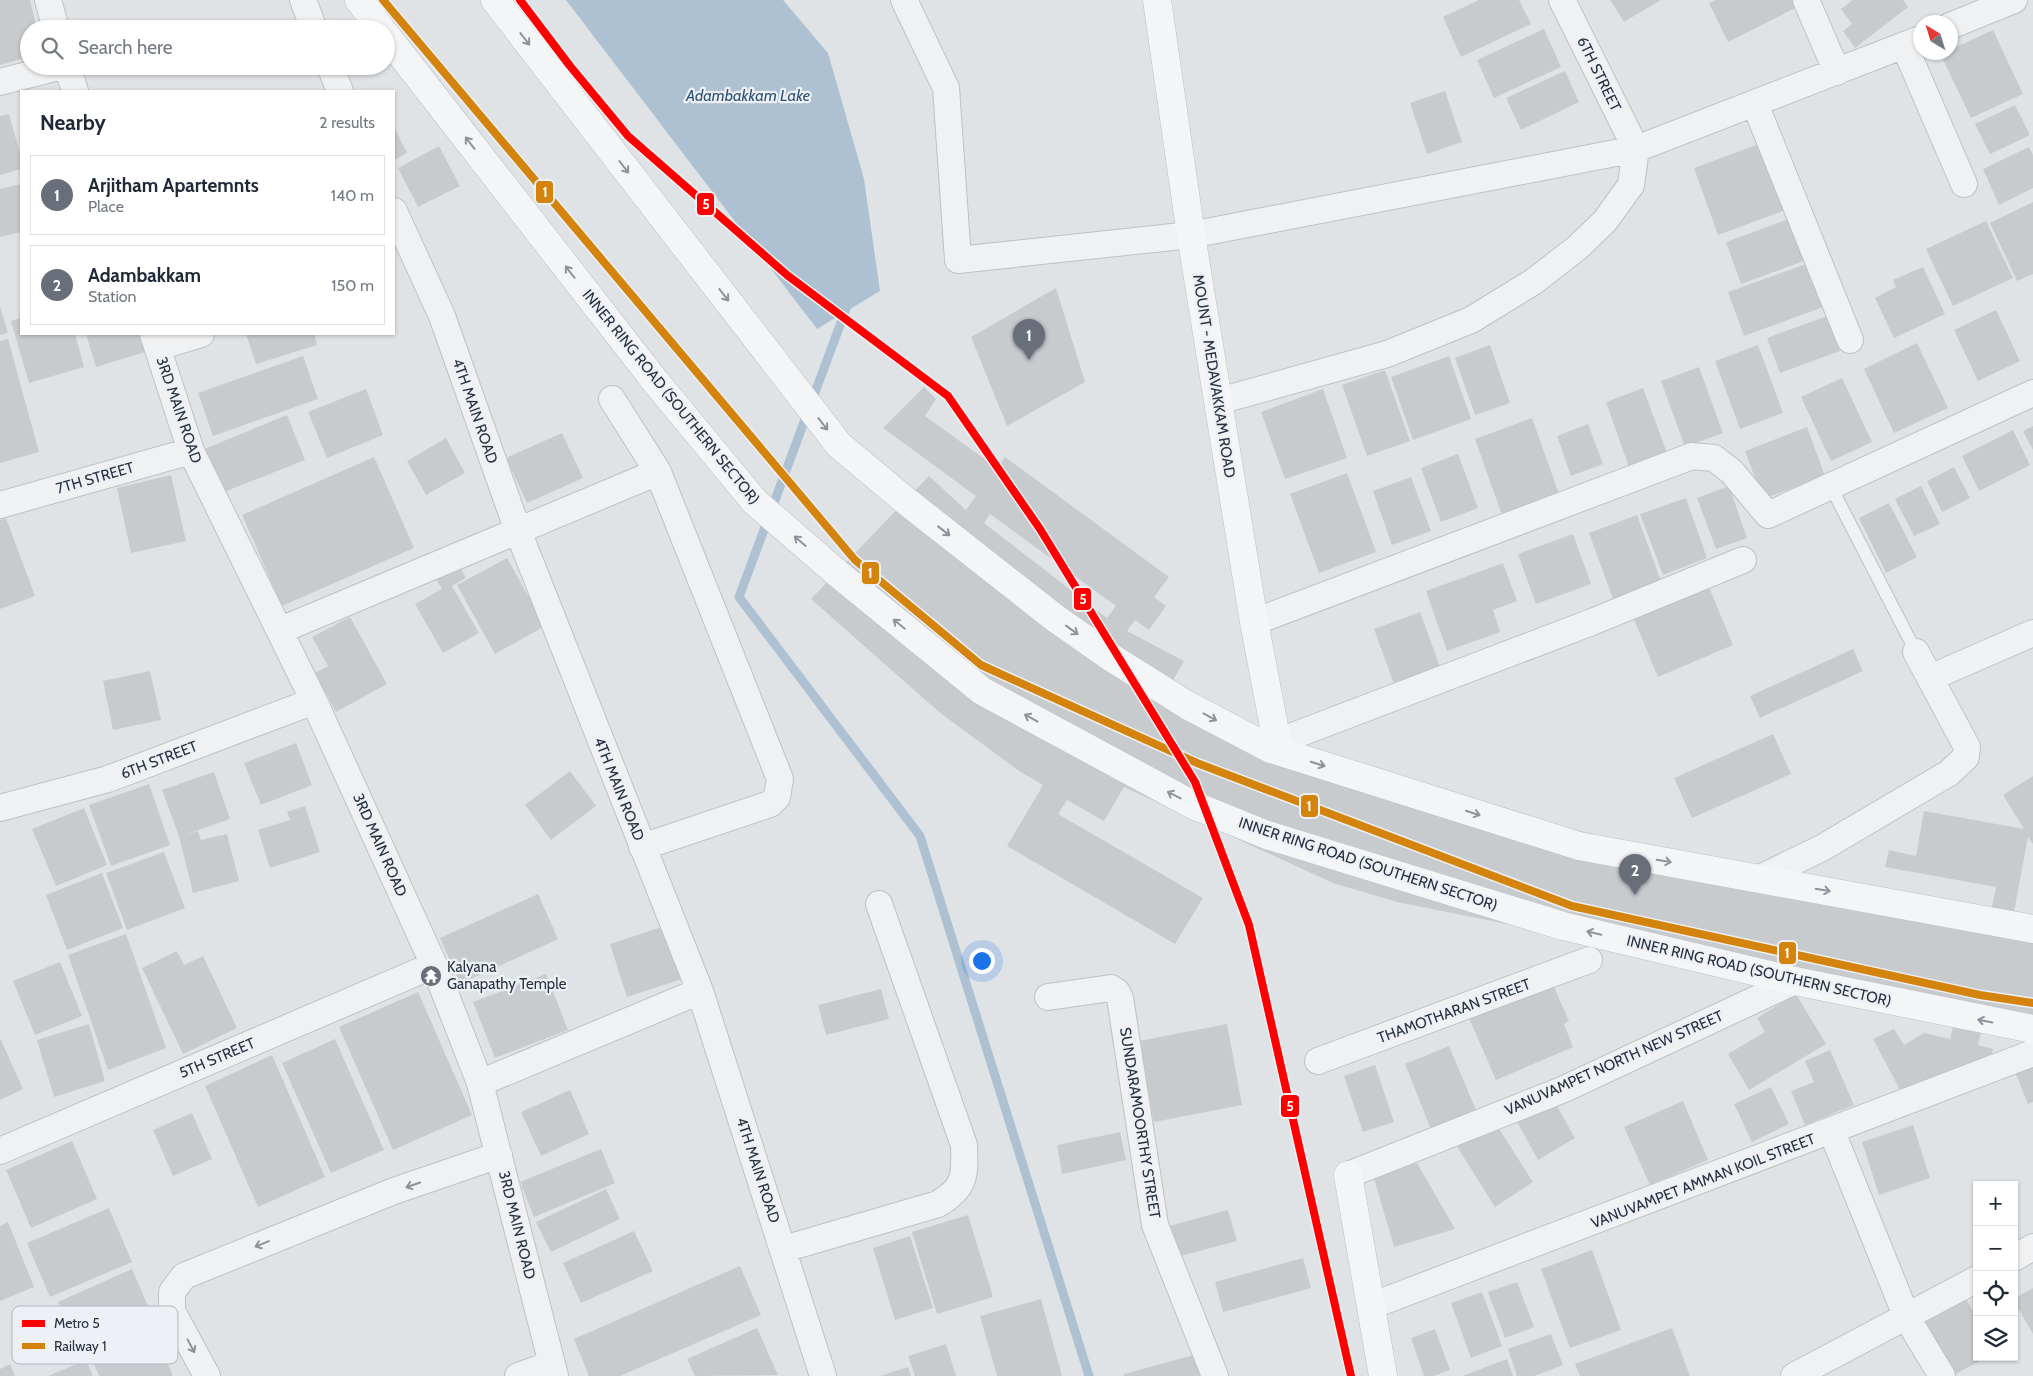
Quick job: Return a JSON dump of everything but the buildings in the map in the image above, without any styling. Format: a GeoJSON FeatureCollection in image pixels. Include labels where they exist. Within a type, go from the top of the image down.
{"type":"FeatureCollection","features":[{"type":"Feature","properties":{"kind":"main road"},"geometry":{"type":"LineString","coordinates":[[359,0],[375,20]]}},
{"type":"Feature","properties":{"kind":"main road"},"geometry":{"type":"LineString","coordinates":[[495,0],[839,444],[906,501],[1055,618],[1112,658],[1187,705],[1274,745],[1578,846],[2033,929]]}},
{"type":"Feature","properties":{"kind":"main road","name":"MOUNT - MEDAVAKKAM ROAD"},"geometry":{"type":"LineString","coordinates":[[1157,0],[1191,235],[1274,745]]}},
{"type":"Feature","properties":{"kind":"main road","name":"INNER RING ROAD (SOUTHERN SECTOR)"},"geometry":{"type":"LineString","coordinates":[[395,47],[655,381],[755,502],[837,573],[982,691],[1193,805],[1267,835],[1563,926],[1795,981],[2033,1029]]}},
{"type":"Feature","properties":{"kind":"main road"},"geometry":{"type":"LineString","coordinates":[[1348,1175],[1383,1376]]}},
{"type":"Feature","properties":{"kind":"street"},"geometry":{"type":"LineString","coordinates":[[48,0],[54,20]]}},
{"type":"Feature","properties":{"kind":"street"},"geometry":{"type":"LineString","coordinates":[[303,0],[311,20]]}},
{"type":"Feature","properties":{"kind":"street"},"geometry":{"type":"LineString","coordinates":[[904,0],[946,88],[958,260],[1191,235],[1636,149],[1912,42],[1964,184]]}},
{"type":"Feature","properties":{"kind":"street","name":"6TH STREET"},"geometry":{"type":"LineString","coordinates":[[1562,0],[1636,149]]}},
{"type":"Feature","properties":{"kind":"street"},"geometry":{"type":"LineString","coordinates":[[1806,0],[1838,72]]}},
{"type":"Feature","properties":{"kind":"street"},"geometry":{"type":"LineString","coordinates":[[1958,23],[2014,0]]}},
{"type":"Feature","properties":{"kind":"street"},"geometry":{"type":"LineString","coordinates":[[0,82],[28,75]]}},
{"type":"Feature","properties":{"kind":"street"},"geometry":{"type":"LineString","coordinates":[[70,75],[75,90]]}},
{"type":"Feature","properties":{"kind":"street"},"geometry":{"type":"LineString","coordinates":[[334,75],[340,90]]}},
{"type":"Feature","properties":{"kind":"street"},"geometry":{"type":"LineString","coordinates":[[1755,104],[1850,340]]}},
{"type":"Feature","properties":{"kind":"street"},"geometry":{"type":"LineString","coordinates":[[1219,401],[1387,354],[1479,315],[1533,282],[1577,248],[1605,221],[1630,185],[1636,149]]}},
{"type":"Feature","properties":{"kind":"street","name":"4TH MAIN ROAD"},"geometry":{"type":"LineString","coordinates":[[395,213],[442,316],[518,532],[700,991],[823,1376]]}},
{"type":"Feature","properties":{"kind":"street"},"geometry":{"type":"LineString","coordinates":[[155,340],[193,335]]}},
{"type":"Feature","properties":{"kind":"street","name":"3RD MAIN ROAD"},"geometry":{"type":"LineString","coordinates":[[155,340],[191,451],[314,700],[434,965],[480,1083],[554,1370]]}},
{"type":"Feature","properties":{"kind":"street"},"geometry":{"type":"LineString","coordinates":[[1254,622],[1692,456],[1714,458],[1732,472],[1768,515],[2033,393]]}},
{"type":"Feature","properties":{"kind":"street"},"geometry":{"type":"LineString","coordinates":[[612,399],[658,472],[780,779],[777,797],[770,804],[642,847]]}},
{"type":"Feature","properties":{"kind":"street","name":"7TH STREET"},"geometry":{"type":"LineString","coordinates":[[0,505],[191,451]]}},
{"type":"Feature","properties":{"kind":"street"},"geometry":{"type":"LineString","coordinates":[[281,630],[658,472]]}},
{"type":"Feature","properties":{"kind":"street"},"geometry":{"type":"LineString","coordinates":[[1274,745],[1592,622],[1743,560]]}},
{"type":"Feature","properties":{"kind":"street"},"geometry":{"type":"LineString","coordinates":[[1930,678],[2033,633]]}},
{"type":"Feature","properties":{"kind":"street"},"geometry":{"type":"LineString","coordinates":[[1758,878],[1822,848],[1918,792],[1960,764],[1966,757],[1967,747],[1916,652]]}},
{"type":"Feature","properties":{"kind":"street","name":"6TH STREET"},"geometry":{"type":"LineString","coordinates":[[0,808],[108,779],[314,700]]}},
{"type":"Feature","properties":{"kind":"street"},"geometry":{"type":"LineString","coordinates":[[784,1249],[938,1204],[953,1195],[960,1186],[965,1174],[964,1146],[878,904]]}},
{"type":"Feature","properties":{"kind":"street","name":"THAMOTHARAN STREET"},"geometry":{"type":"LineString","coordinates":[[1318,1061],[1589,960]]}},
{"type":"Feature","properties":{"kind":"street","name":"5TH STREET"},"geometry":{"type":"LineString","coordinates":[[0,1151],[434,965]]}},
{"type":"Feature","properties":{"kind":"street","name":"VANUVAMPET NORTH NEW STREET"},"geometry":{"type":"LineString","coordinates":[[1348,1175],[1562,1090],[1795,981]]}},
{"type":"Feature","properties":{"kind":"street","name":"SUNDARAMOORTHY STREET"},"geometry":{"type":"LineString","coordinates":[[1048,997],[1111,988],[1117,992],[1120,998],[1155,1225],[1215,1376]]}},
{"type":"Feature","properties":{"kind":"street"},"geometry":{"type":"LineString","coordinates":[[480,1083],[700,991]]}},
{"type":"Feature","properties":{"kind":"street","name":"VANUVAMPET AMMAN KOIL STREET"},"geometry":{"type":"LineString","coordinates":[[1371,1306],[1832,1132],[2033,1053]]}},
{"type":"Feature","properties":{"kind":"street"},"geometry":{"type":"LineString","coordinates":[[1832,1132],[1907,1318],[1942,1376]]}},
{"type":"Feature","properties":{"kind":"street"},"geometry":{"type":"LineString","coordinates":[[172,1306],[172,1292],[184,1276],[394,1191],[498,1155]]}},
{"type":"Feature","properties":{"kind":"street"},"geometry":{"type":"LineString","coordinates":[[2018,1256],[2033,1247]]}},
{"type":"Feature","properties":{"kind":"street"},"geometry":{"type":"LineString","coordinates":[[1794,1376],[1907,1318],[1973,1281]]}},
{"type":"Feature","properties":{"kind":"street"},"geometry":{"type":"LineString","coordinates":[[178,1322],[207,1376]]}},
{"type":"Feature","properties":{"kind":"street"},"geometry":{"type":"LineString","coordinates":[[518,1376],[554,1370]]}},
{"type":"Feature","properties":{"kind":"lane"},"geometry":{"type":"LineString","coordinates":[[1831,487],[1916,652]]}},
{"type":"Feature","properties":{"kind":"water","name":"Adambakkam Lake"},"geometry":{"type":"Polygon","coordinates":[[[566,0],[783,0],[828,53],[864,179],[880,291],[817,329],[566,0]]]}},
{"type":"Feature","properties":{"kind":"waterway"},"geometry":{"type":"LineString","coordinates":[[841,302],[846,309],[739,597],[920,836],[1089,1376]]}},
{"type":"Feature","properties":{"kind":"metro line","name":"5"},"geometry":{"type":"LineString","coordinates":[[520,0],[570,66],[628,136],[787,275],[948,396],[1040,529],[1195,782],[1249,925],[1351,1376]]}},
{"type":"Feature","properties":{"kind":"rail line","name":"1"},"geometry":{"type":"LineString","coordinates":[[383,0],[855,560],[981,665],[1197,763],[1572,906],[1980,995],[2033,1003]]}},
{"type":"Feature","properties":{"kind":"place","name":"Arjitham Apartemnts"},"geometry":{"type":"Point","coordinates":[1029,360]}},
{"type":"Feature","properties":{"kind":"place","name":"Adambakkam"},"geometry":{"type":"Point","coordinates":[1635,895]}},
{"type":"Feature","properties":{"kind":"place","name":"Kalyana Ganapathy Temple"},"geometry":{"type":"Point","coordinates":[431,976]}}]}
